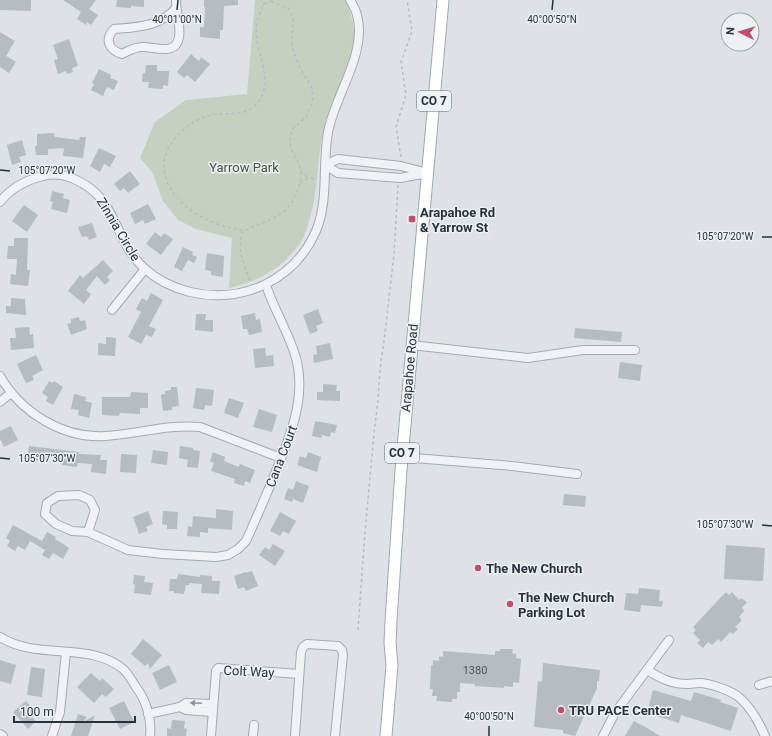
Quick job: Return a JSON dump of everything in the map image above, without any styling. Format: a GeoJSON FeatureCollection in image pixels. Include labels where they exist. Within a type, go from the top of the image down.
{"type":"FeatureCollection","features":[{"type":"Feature","properties":{"kind":"main road","name":"Arapahoe Road"},"geometry":{"type":"LineString","coordinates":[[386,736],[392,665],[390,643],[391,621],[402,457],[443,0]]}},
{"type":"Feature","properties":{"kind":"street","name":"Zinnia Circle"},"geometry":{"type":"LineString","coordinates":[[0,202],[4,196],[18,185],[30,179],[47,175],[69,177],[85,183],[104,201],[123,241],[134,258],[145,269],[161,281],[180,289],[218,296],[240,294],[266,285],[278,277],[296,261],[306,249],[316,231],[322,212],[328,133],[332,117],[356,53],[359,36],[357,13],[350,0]]}},
{"type":"Feature","properties":{"kind":"street"},"geometry":{"type":"LineString","coordinates":[[176,4],[179,24],[179,39],[175,45],[165,50],[144,46],[122,54],[114,52],[108,40],[110,33],[114,29],[150,25],[163,20],[176,4]]}},
{"type":"Feature","properties":{"kind":"street"},"geometry":{"type":"LineString","coordinates":[[325,165],[338,158],[401,166],[428,173]]}},
{"type":"Feature","properties":{"kind":"street"},"geometry":{"type":"LineString","coordinates":[[325,165],[338,173],[400,178],[428,173]]}},
{"type":"Feature","properties":{"kind":"street"},"geometry":{"type":"LineString","coordinates":[[112,310],[145,269]]}},
{"type":"Feature","properties":{"kind":"street","name":"Cana Court"},"geometry":{"type":"LineString","coordinates":[[88,532],[128,550],[163,554],[216,557],[228,555],[238,549],[246,541],[295,422],[299,399],[299,376],[292,345],[270,298],[266,285]]}},
{"type":"Feature","properties":{"kind":"street"},"geometry":{"type":"LineString","coordinates":[[411,345],[528,358],[583,350],[635,350]]}},
{"type":"Feature","properties":{"kind":"street"},"geometry":{"type":"LineString","coordinates":[[0,376],[12,393],[32,413],[52,425],[69,431],[86,435],[105,436],[186,425],[200,427],[281,458]]}},
{"type":"Feature","properties":{"kind":"street"},"geometry":{"type":"LineString","coordinates":[[0,402],[12,393]]}},
{"type":"Feature","properties":{"kind":"street"},"geometry":{"type":"LineString","coordinates":[[402,457],[512,466],[577,474]]}},
{"type":"Feature","properties":{"kind":"street"},"geometry":{"type":"LineString","coordinates":[[79,495],[90,500],[95,510],[88,532],[72,531],[56,524],[45,514],[47,503],[58,496],[79,495]]}},
{"type":"Feature","properties":{"kind":"street"},"geometry":{"type":"LineString","coordinates":[[0,637],[8,642],[25,648],[97,656],[112,662],[125,670],[138,689],[148,714],[150,722],[150,736]]}},
{"type":"Feature","properties":{"kind":"street"},"geometry":{"type":"LineString","coordinates":[[603,736],[615,713],[668,640]]}},
{"type":"Feature","properties":{"kind":"street"},"geometry":{"type":"LineString","coordinates":[[295,736],[301,652],[303,647],[307,644],[338,646],[342,650],[343,655],[335,736]]}},
{"type":"Feature","properties":{"kind":"street"},"geometry":{"type":"LineString","coordinates":[[52,736],[60,712],[66,652]]}},
{"type":"Feature","properties":{"kind":"street","name":"Colt Way"},"geometry":{"type":"LineString","coordinates":[[210,736],[216,671],[218,668],[299,674]]}},
{"type":"Feature","properties":{"kind":"street"},"geometry":{"type":"LineString","coordinates":[[647,670],[670,682],[688,684],[700,683],[716,686],[739,697],[759,721],[765,736]]}},
{"type":"Feature","properties":{"kind":"street"},"geometry":{"type":"LineString","coordinates":[[759,685],[772,681]]}},
{"type":"Feature","properties":{"kind":"street"},"geometry":{"type":"LineString","coordinates":[[148,714],[180,707],[186,710],[213,708]]}},
{"type":"Feature","properties":{"kind":"street"},"geometry":{"type":"LineString","coordinates":[[253,736],[254,725]]}},
{"type":"Feature","properties":{"kind":"path"},"geometry":{"type":"LineString","coordinates":[[265,0],[256,27],[257,45],[265,71],[265,84],[262,96],[254,106],[240,113],[211,115],[191,124],[174,137],[167,152],[164,165],[167,180],[173,193],[184,206],[200,217],[217,224],[242,230],[281,215],[292,203],[300,183],[301,171]]}},
{"type":"Feature","properties":{"kind":"path"},"geometry":{"type":"LineString","coordinates":[[401,166],[396,126],[406,95],[401,62],[412,31],[407,0]]}},
{"type":"Feature","properties":{"kind":"path"},"geometry":{"type":"LineString","coordinates":[[263,5],[271,1],[289,8],[293,17],[292,46],[298,64],[312,88],[313,101],[306,117],[292,130],[290,142],[301,171],[308,178],[324,180]]}},
{"type":"Feature","properties":{"kind":"path"},"geometry":{"type":"LineString","coordinates":[[300,183],[308,178]]}},
{"type":"Feature","properties":{"kind":"path"},"geometry":{"type":"LineString","coordinates":[[358,630],[380,369],[389,304],[394,254],[397,190],[400,178]]}},
{"type":"Feature","properties":{"kind":"path"},"geometry":{"type":"LineString","coordinates":[[242,230],[240,248],[250,283],[254,290]]}},
{"type":"Feature","properties":{"kind":"green space","name":"Yarrow Park"},"geometry":{"type":"Polygon","coordinates":[[[255,0],[346,0],[353,23],[354,38],[350,60],[325,124],[312,213],[303,238],[288,258],[271,272],[241,285],[229,288],[232,238],[196,229],[178,220],[163,201],[152,172],[140,158],[155,122],[186,100],[247,94],[255,0]]]}},
{"type":"Feature","properties":{"kind":"building"},"geometry":{"type":"Polygon","coordinates":[[[0,0],[31,0],[31,11],[0,10],[0,0]]]}},
{"type":"Feature","properties":{"kind":"building"},"geometry":{"type":"Polygon","coordinates":[[[63,0],[96,0],[89,9],[98,15],[91,25],[87,22],[86,25],[77,19],[81,12],[63,0]]]}},
{"type":"Feature","properties":{"kind":"building"},"geometry":{"type":"Polygon","coordinates":[[[117,0],[144,0],[144,7],[116,7],[117,0]]]}},
{"type":"Feature","properties":{"kind":"building"},"geometry":{"type":"Polygon","coordinates":[[[204,0],[238,0],[238,5],[224,6],[223,30],[220,30],[220,39],[200,37],[200,27],[204,27],[204,0]]]}},
{"type":"Feature","properties":{"kind":"building"},"geometry":{"type":"Polygon","coordinates":[[[0,32],[15,41],[6,56],[16,62],[9,73],[0,67],[0,32]]]}},
{"type":"Feature","properties":{"kind":"building"},"geometry":{"type":"Polygon","coordinates":[[[69,39],[78,66],[72,68],[73,72],[67,74],[66,71],[58,74],[54,60],[58,59],[53,45],[69,39]]]}},
{"type":"Feature","properties":{"kind":"building"},"geometry":{"type":"Polygon","coordinates":[[[191,54],[199,61],[201,57],[210,64],[195,82],[187,75],[184,78],[177,72],[191,54]]]}},
{"type":"Feature","properties":{"kind":"building"},"geometry":{"type":"Polygon","coordinates":[[[146,65],[157,65],[157,71],[169,71],[168,86],[163,85],[163,89],[148,88],[149,82],[142,82],[146,65]]]}},
{"type":"Feature","properties":{"kind":"building"},"geometry":{"type":"Polygon","coordinates":[[[99,69],[111,75],[110,78],[118,81],[114,90],[107,87],[103,96],[91,90],[94,84],[92,83],[99,69]]]}},
{"type":"Feature","properties":{"kind":"building"},"geometry":{"type":"Polygon","coordinates":[[[54,133],[55,137],[79,140],[80,137],[86,137],[83,158],[63,156],[64,148],[48,149],[48,155],[36,155],[35,146],[37,146],[37,134],[54,133]]]}},
{"type":"Feature","properties":{"kind":"building"},"geometry":{"type":"Polygon","coordinates":[[[22,140],[26,155],[19,157],[21,162],[12,165],[7,145],[22,140]]]}},
{"type":"Feature","properties":{"kind":"building"},"geometry":{"type":"Polygon","coordinates":[[[99,148],[116,156],[110,167],[104,164],[100,172],[90,166],[99,148]]]}},
{"type":"Feature","properties":{"kind":"building"},"geometry":{"type":"Polygon","coordinates":[[[130,171],[140,184],[128,193],[124,188],[120,191],[114,184],[130,171]]]}},
{"type":"Feature","properties":{"kind":"building"},"geometry":{"type":"Polygon","coordinates":[[[52,191],[64,194],[63,198],[70,200],[67,213],[51,209],[53,202],[50,201],[52,191]]]}},
{"type":"Feature","properties":{"kind":"building"},"geometry":{"type":"Polygon","coordinates":[[[148,204],[156,219],[145,224],[143,220],[135,224],[130,213],[148,204]]]}},
{"type":"Feature","properties":{"kind":"building"},"geometry":{"type":"Polygon","coordinates":[[[24,205],[38,215],[27,232],[12,221],[24,205]]]}},
{"type":"Feature","properties":{"kind":"building"},"geometry":{"type":"Polygon","coordinates":[[[92,223],[97,237],[89,240],[87,236],[82,237],[78,227],[92,223]]]}},
{"type":"Feature","properties":{"kind":"building"},"geometry":{"type":"Polygon","coordinates":[[[155,232],[161,237],[164,233],[173,239],[161,255],[146,244],[155,232]]]}},
{"type":"Feature","properties":{"kind":"building"},"geometry":{"type":"Polygon","coordinates":[[[14,238],[28,238],[27,270],[30,270],[28,286],[10,284],[11,274],[16,275],[17,259],[7,259],[8,246],[14,246],[14,238]]]}},
{"type":"Feature","properties":{"kind":"building"},"geometry":{"type":"Polygon","coordinates":[[[183,247],[193,252],[192,255],[197,257],[194,263],[188,260],[182,271],[174,267],[183,247]]]}},
{"type":"Feature","properties":{"kind":"building"},"geometry":{"type":"Polygon","coordinates":[[[207,253],[224,256],[223,277],[211,275],[211,271],[205,270],[207,253]]]}},
{"type":"Feature","properties":{"kind":"building"},"geometry":{"type":"Polygon","coordinates":[[[103,260],[113,271],[107,277],[110,280],[105,285],[97,276],[86,290],[91,294],[84,304],[68,291],[80,275],[83,278],[103,260]]]}},
{"type":"Feature","properties":{"kind":"building"},"geometry":{"type":"Polygon","coordinates":[[[151,293],[163,300],[149,326],[156,329],[152,337],[146,335],[141,344],[128,337],[141,312],[136,309],[142,298],[147,301],[151,293]]]}},
{"type":"Feature","properties":{"kind":"building"},"geometry":{"type":"Polygon","coordinates":[[[11,298],[25,299],[26,315],[6,313],[6,306],[11,306],[11,298]]]}},
{"type":"Feature","properties":{"kind":"building"},"geometry":{"type":"Polygon","coordinates":[[[318,309],[323,323],[316,326],[318,331],[310,334],[303,315],[318,309]]]}},
{"type":"Feature","properties":{"kind":"building"},"geometry":{"type":"Polygon","coordinates":[[[255,313],[256,320],[260,319],[262,332],[249,335],[247,329],[243,329],[241,316],[255,313]]]}},
{"type":"Feature","properties":{"kind":"building"},"geometry":{"type":"Polygon","coordinates":[[[196,314],[206,314],[205,320],[213,320],[213,332],[195,330],[196,314]]]}},
{"type":"Feature","properties":{"kind":"building"},"geometry":{"type":"Polygon","coordinates":[[[79,317],[80,321],[85,320],[87,329],[71,335],[67,324],[71,323],[71,319],[79,317]]]}},
{"type":"Feature","properties":{"kind":"building"},"geometry":{"type":"Polygon","coordinates":[[[29,327],[30,335],[33,334],[34,348],[11,350],[10,338],[16,338],[15,328],[29,327]]]}},
{"type":"Feature","properties":{"kind":"building"},"geometry":{"type":"Polygon","coordinates":[[[575,328],[622,332],[621,342],[574,338],[575,328]]]}},
{"type":"Feature","properties":{"kind":"building"},"geometry":{"type":"Polygon","coordinates":[[[106,337],[116,338],[115,356],[98,355],[98,343],[106,344],[106,337]]]}},
{"type":"Feature","properties":{"kind":"building"},"geometry":{"type":"Polygon","coordinates":[[[330,343],[333,359],[314,363],[313,355],[317,354],[316,346],[330,343]]]}},
{"type":"Feature","properties":{"kind":"building"},"geometry":{"type":"Polygon","coordinates":[[[265,348],[266,356],[273,355],[274,366],[255,368],[253,349],[265,348]]]}},
{"type":"Feature","properties":{"kind":"building"},"geometry":{"type":"Polygon","coordinates":[[[36,355],[43,370],[32,376],[34,380],[26,383],[17,364],[36,355]]]}},
{"type":"Feature","properties":{"kind":"building"},"geometry":{"type":"Polygon","coordinates":[[[620,362],[642,365],[640,381],[618,378],[620,362]]]}},
{"type":"Feature","properties":{"kind":"building"},"geometry":{"type":"Polygon","coordinates":[[[49,381],[53,383],[54,381],[63,387],[53,405],[46,401],[48,397],[42,393],[49,381]]]}},
{"type":"Feature","properties":{"kind":"building"},"geometry":{"type":"Polygon","coordinates":[[[323,384],[337,385],[336,391],[340,391],[340,401],[317,400],[317,392],[323,392],[323,384]]]}},
{"type":"Feature","properties":{"kind":"building"},"geometry":{"type":"Polygon","coordinates":[[[171,387],[177,387],[179,406],[172,407],[172,410],[163,411],[161,395],[165,394],[165,391],[171,390],[171,387]]]}},
{"type":"Feature","properties":{"kind":"building"},"geometry":{"type":"Polygon","coordinates":[[[196,388],[214,390],[212,406],[205,405],[204,410],[193,408],[196,388]]]}},
{"type":"Feature","properties":{"kind":"building"},"geometry":{"type":"Polygon","coordinates":[[[131,392],[148,393],[148,408],[140,408],[140,414],[120,413],[119,416],[102,415],[102,397],[130,397],[131,392]]]}},
{"type":"Feature","properties":{"kind":"building"},"geometry":{"type":"Polygon","coordinates":[[[74,394],[86,397],[85,401],[92,403],[89,418],[78,415],[79,410],[71,409],[74,394]]]}},
{"type":"Feature","properties":{"kind":"building"},"geometry":{"type":"Polygon","coordinates":[[[229,398],[244,403],[238,418],[224,413],[229,398]]]}},
{"type":"Feature","properties":{"kind":"building"},"geometry":{"type":"Polygon","coordinates":[[[259,409],[277,415],[272,432],[253,427],[259,409]]]}},
{"type":"Feature","properties":{"kind":"building"},"geometry":{"type":"Polygon","coordinates":[[[315,421],[337,425],[335,433],[331,432],[330,437],[322,435],[321,438],[312,436],[315,421]]]}},
{"type":"Feature","properties":{"kind":"building"},"geometry":{"type":"Polygon","coordinates":[[[11,426],[18,440],[4,447],[0,439],[0,431],[11,426]]]}},
{"type":"Feature","properties":{"kind":"building"},"geometry":{"type":"Polygon","coordinates":[[[29,446],[79,452],[79,454],[101,455],[100,460],[107,460],[106,474],[91,472],[92,464],[78,463],[77,467],[62,465],[62,459],[47,457],[46,462],[27,459],[29,446]]]}},
{"type":"Feature","properties":{"kind":"building"},"geometry":{"type":"Polygon","coordinates":[[[180,446],[193,448],[193,450],[200,451],[198,468],[187,467],[188,460],[179,458],[180,446]]]}},
{"type":"Feature","properties":{"kind":"building"},"geometry":{"type":"Polygon","coordinates":[[[153,450],[168,452],[167,465],[151,463],[153,450]]]}},
{"type":"Feature","properties":{"kind":"building"},"geometry":{"type":"Polygon","coordinates":[[[213,452],[225,457],[224,461],[239,467],[240,464],[255,470],[250,483],[245,481],[244,486],[234,483],[235,479],[211,471],[214,463],[210,461],[213,452]]]}},
{"type":"Feature","properties":{"kind":"building"},"geometry":{"type":"Polygon","coordinates":[[[308,452],[321,457],[317,472],[297,465],[300,456],[306,458],[308,452]]]}},
{"type":"Feature","properties":{"kind":"building"},"geometry":{"type":"Polygon","coordinates":[[[121,454],[137,455],[136,473],[120,472],[121,454]]]}},
{"type":"Feature","properties":{"kind":"building"},"geometry":{"type":"Polygon","coordinates":[[[296,481],[309,486],[303,503],[293,499],[292,502],[284,499],[288,488],[293,490],[296,481]]]}},
{"type":"Feature","properties":{"kind":"building"},"geometry":{"type":"Polygon","coordinates":[[[564,494],[586,496],[585,507],[563,505],[564,494]]]}},
{"type":"Feature","properties":{"kind":"building"},"geometry":{"type":"Polygon","coordinates":[[[216,509],[233,511],[232,530],[208,528],[208,533],[200,532],[200,537],[187,536],[188,526],[192,527],[193,516],[216,518],[216,509]]]}},
{"type":"Feature","properties":{"kind":"building"},"geometry":{"type":"Polygon","coordinates":[[[148,511],[153,524],[146,527],[148,531],[139,534],[133,517],[148,511]]]}},
{"type":"Feature","properties":{"kind":"building"},"geometry":{"type":"Polygon","coordinates":[[[163,511],[178,512],[177,529],[167,529],[167,525],[162,524],[163,511]]]}},
{"type":"Feature","properties":{"kind":"building"},"geometry":{"type":"Polygon","coordinates":[[[280,512],[296,521],[289,534],[283,531],[280,536],[270,531],[280,512]]]}},
{"type":"Feature","properties":{"kind":"building"},"geometry":{"type":"Polygon","coordinates":[[[13,525],[42,541],[47,532],[56,537],[55,539],[69,548],[63,559],[53,553],[49,559],[42,555],[45,550],[30,541],[25,550],[18,546],[15,551],[7,546],[10,541],[6,538],[13,525]]]}},
{"type":"Feature","properties":{"kind":"building"},"geometry":{"type":"Polygon","coordinates":[[[273,544],[285,551],[275,566],[259,555],[265,547],[269,550],[273,544]]]}},
{"type":"Feature","properties":{"kind":"building"},"geometry":{"type":"Polygon","coordinates":[[[726,545],[765,548],[763,581],[724,579],[726,545]]]}},
{"type":"Feature","properties":{"kind":"building"},"geometry":{"type":"Polygon","coordinates":[[[252,571],[258,586],[246,591],[244,587],[238,589],[234,576],[252,571]]]}},
{"type":"Feature","properties":{"kind":"building"},"geometry":{"type":"Polygon","coordinates":[[[178,574],[200,577],[200,575],[212,576],[212,581],[220,581],[219,594],[201,593],[202,584],[189,583],[189,585],[186,585],[184,594],[169,591],[170,579],[177,579],[178,574]]]}},
{"type":"Feature","properties":{"kind":"building"},"geometry":{"type":"Polygon","coordinates":[[[134,575],[145,576],[144,582],[153,583],[151,595],[134,593],[134,575]]]}},
{"type":"Feature","properties":{"kind":"building"},"geometry":{"type":"Polygon","coordinates":[[[639,588],[660,590],[659,601],[663,601],[662,607],[641,605],[640,612],[624,610],[626,593],[638,594],[639,588]]]}},
{"type":"Feature","properties":{"kind":"building"},"geometry":{"type":"Polygon","coordinates":[[[726,592],[729,595],[732,592],[739,600],[741,598],[747,602],[742,608],[744,611],[739,617],[742,620],[735,627],[738,629],[733,634],[730,632],[721,642],[718,639],[712,645],[708,642],[703,648],[697,643],[700,640],[693,633],[696,630],[693,627],[726,592]]]}},
{"type":"Feature","properties":{"kind":"building"},"geometry":{"type":"Polygon","coordinates":[[[143,639],[162,655],[150,669],[148,663],[145,666],[131,654],[143,639]]]}},
{"type":"Feature","properties":{"kind":"building"},"geometry":{"type":"Polygon","coordinates":[[[500,649],[513,649],[512,653],[516,654],[516,658],[521,659],[519,683],[513,682],[513,687],[504,686],[504,688],[475,686],[475,684],[460,683],[460,692],[457,692],[457,699],[452,699],[452,702],[436,701],[437,696],[432,696],[433,689],[430,689],[431,665],[433,665],[433,660],[439,661],[439,656],[443,657],[443,651],[495,655],[495,651],[500,651],[500,649]]]}},
{"type":"Feature","properties":{"kind":"building"},"geometry":{"type":"Polygon","coordinates":[[[0,660],[16,665],[11,684],[0,681],[0,660]]]}},
{"type":"Feature","properties":{"kind":"building","name":"TRU PACE Center"},"geometry":{"type":"Polygon","coordinates":[[[543,663],[600,670],[597,688],[575,736],[563,733],[563,730],[534,727],[538,681],[542,682],[543,663]]]}},
{"type":"Feature","properties":{"kind":"building"},"geometry":{"type":"Polygon","coordinates":[[[169,665],[177,682],[160,690],[152,673],[169,665]]]}},
{"type":"Feature","properties":{"kind":"building"},"geometry":{"type":"Polygon","coordinates":[[[31,667],[45,669],[42,697],[27,695],[31,667]]]}},
{"type":"Feature","properties":{"kind":"building"},"geometry":{"type":"Polygon","coordinates":[[[91,673],[100,681],[102,678],[114,689],[106,697],[102,694],[94,703],[77,687],[91,673]]]}},
{"type":"Feature","properties":{"kind":"building"},"geometry":{"type":"Polygon","coordinates":[[[653,690],[691,701],[694,692],[721,700],[720,702],[738,708],[731,731],[681,715],[679,723],[647,713],[653,690]]]}},
{"type":"Feature","properties":{"kind":"building"},"geometry":{"type":"Polygon","coordinates":[[[26,701],[34,710],[29,714],[36,721],[28,729],[13,712],[26,701]]]}},
{"type":"Feature","properties":{"kind":"building"},"geometry":{"type":"Polygon","coordinates":[[[124,701],[134,722],[120,729],[109,708],[124,701]]]}},
{"type":"Feature","properties":{"kind":"building"},"geometry":{"type":"Polygon","coordinates":[[[78,714],[87,717],[83,722],[95,715],[88,736],[71,736],[78,714]]]}},
{"type":"Feature","properties":{"kind":"building"},"geometry":{"type":"Polygon","coordinates":[[[172,720],[185,721],[184,728],[187,729],[186,736],[167,736],[167,728],[171,729],[172,720]]]}},
{"type":"Feature","properties":{"kind":"building"},"geometry":{"type":"Polygon","coordinates":[[[634,721],[647,728],[660,736],[625,736],[634,721]]]}},
{"type":"Feature","properties":{"kind":"place","name":"Arapahoe Rd & Yarrow St"},"geometry":{"type":"Point","coordinates":[412,219]}},
{"type":"Feature","properties":{"kind":"place","name":"The New Church"},"geometry":{"type":"Point","coordinates":[478,568]}},
{"type":"Feature","properties":{"kind":"place","name":"The New Church Parking Lot"},"geometry":{"type":"Point","coordinates":[510,604]}},
{"type":"Feature","properties":{"kind":"place","name":"TRU PACE Center"},"geometry":{"type":"Point","coordinates":[561,710]}}]}
